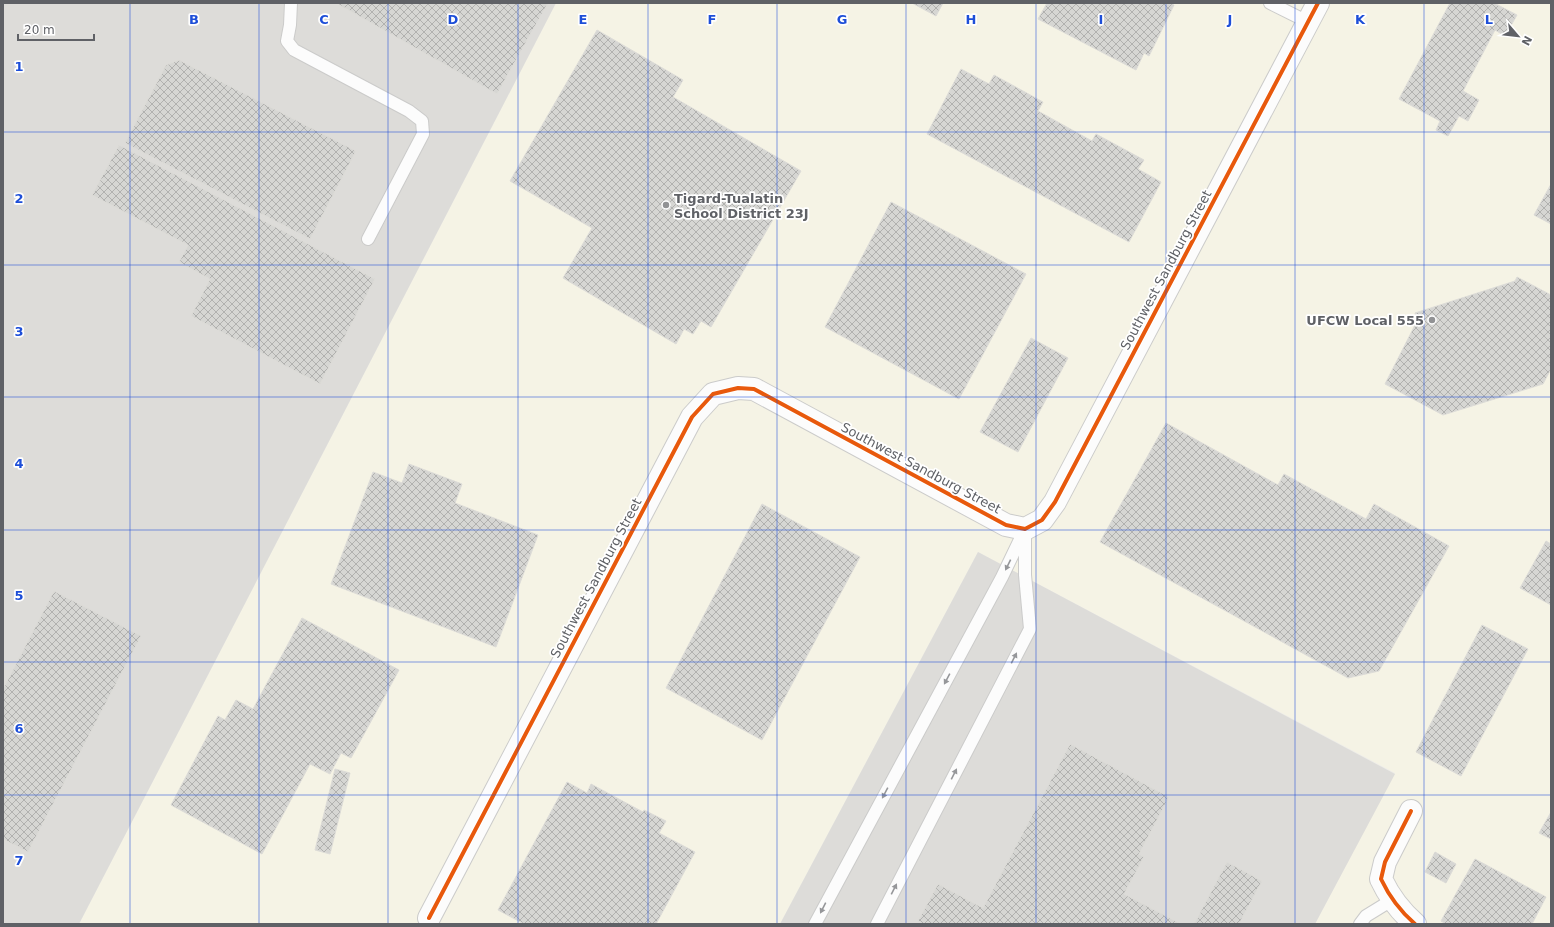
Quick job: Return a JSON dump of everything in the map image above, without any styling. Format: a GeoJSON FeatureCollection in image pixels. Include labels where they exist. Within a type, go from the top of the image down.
{"type":"FeatureCollection","features":[{"type":"Feature","properties":{"kind":"street","name":"Southwest Sandburg Street"},"geometry":{"type":"LineString","coordinates":[[430,921],[692,417],[713,394],[738,388],[754,389],[1006,526],[1025,529],[1042,520],[1055,502],[1318,3]]}},
{"type":"Feature","properties":{"kind":"street"},"geometry":{"type":"LineString","coordinates":[[1411,811],[1385,862],[1380,879],[1392,900],[1415,924]]}},
{"type":"Feature","properties":{"kind":"lane"},"geometry":{"type":"LineString","coordinates":[[291,3],[290,25],[287,41],[294,50],[409,111],[422,121],[423,134],[368,239]]}},
{"type":"Feature","properties":{"kind":"lane"},"geometry":{"type":"LineString","coordinates":[[1270,3],[1308,22]]}},
{"type":"Feature","properties":{"kind":"lane"},"geometry":{"type":"LineString","coordinates":[[815,924],[1002,577],[1025,529]]}},
{"type":"Feature","properties":{"kind":"lane"},"geometry":{"type":"LineString","coordinates":[[877,924],[1030,628],[1025,575],[1025,529]]}},
{"type":"Feature","properties":{"kind":"lane"},"geometry":{"type":"LineString","coordinates":[[1360,924],[1366,916],[1392,900]]}},
{"type":"Feature","properties":{"kind":"shaded area"},"geometry":{"type":"Polygon","coordinates":[[[3,3],[556,3],[79,924],[3,924],[3,3]]]}},
{"type":"Feature","properties":{"kind":"shaded area"},"geometry":{"type":"Polygon","coordinates":[[[556,3],[1551,3],[1551,924],[1315,924],[1395,773],[978,552],[780,924],[79,924],[556,3]]]}},
{"type":"Feature","properties":{"kind":"shaded area"},"geometry":{"type":"Polygon","coordinates":[[[978,552],[1395,774],[1315,924],[780,924],[978,552]]]}},
{"type":"Feature","properties":{"kind":"building"},"geometry":{"type":"Polygon","coordinates":[[[336,3],[548,3],[497,94],[336,3]]]}},
{"type":"Feature","properties":{"kind":"building"},"geometry":{"type":"Polygon","coordinates":[[[912,3],[943,3],[936,16],[912,3]]]}},
{"type":"Feature","properties":{"kind":"building"},"geometry":{"type":"Polygon","coordinates":[[[1047,3],[1170,3],[1174,5],[1149,56],[1144,53],[1136,70],[1038,19],[1047,3]]]}},
{"type":"Feature","properties":{"kind":"building"},"geometry":{"type":"Polygon","coordinates":[[[1450,3],[1494,3],[1517,15],[1505,36],[1495,30],[1463,91],[1479,100],[1468,121],[1459,116],[1448,136],[1436,130],[1440,121],[1399,99],[1450,3]]]}},
{"type":"Feature","properties":{"kind":"building","name":"Tigard-Tualatin School District 23J"},"geometry":{"type":"Polygon","coordinates":[[[597,30],[683,80],[673,97],[801,171],[711,327],[701,321],[693,334],[684,329],[676,344],[563,278],[592,228],[510,181],[597,30]]]}},
{"type":"Feature","properties":{"kind":"building"},"geometry":{"type":"Polygon","coordinates":[[[179,60],[356,151],[310,239],[125,143],[166,65],[179,60]]]}},
{"type":"Feature","properties":{"kind":"building"},"geometry":{"type":"Polygon","coordinates":[[[961,69],[989,84],[994,75],[1043,102],[1038,111],[1092,141],[1096,134],[1144,160],[1138,169],[1161,182],[1129,242],[927,134],[961,69]]]}},
{"type":"Feature","properties":{"kind":"building"},"geometry":{"type":"Polygon","coordinates":[[[119,145],[375,279],[320,384],[191,316],[210,279],[179,262],[188,245],[92,195],[119,145]]]}},
{"type":"Feature","properties":{"kind":"building"},"geometry":{"type":"Polygon","coordinates":[[[1551,184],[1551,224],[1534,215],[1551,184]]]}},
{"type":"Feature","properties":{"kind":"building"},"geometry":{"type":"Polygon","coordinates":[[[891,202],[1026,274],[959,399],[825,327],[891,202]]]}},
{"type":"Feature","properties":{"kind":"building"},"geometry":{"type":"Polygon","coordinates":[[[1517,277],[1551,295],[1551,369],[1543,384],[1443,415],[1385,384],[1415,325],[1419,324],[1415,313],[1515,281],[1517,277]]]}},
{"type":"Feature","properties":{"kind":"building"},"geometry":{"type":"Polygon","coordinates":[[[1031,338],[1068,358],[1018,452],[980,432],[1031,338]]]}},
{"type":"Feature","properties":{"kind":"building"},"geometry":{"type":"Polygon","coordinates":[[[1166,423],[1278,485],[1284,474],[1366,519],[1374,504],[1449,546],[1379,671],[1348,678],[1100,542],[1166,423]]]}},
{"type":"Feature","properties":{"kind":"building"},"geometry":{"type":"Polygon","coordinates":[[[409,464],[462,484],[455,503],[538,535],[496,647],[331,584],[373,472],[402,483],[409,464]]]}},
{"type":"Feature","properties":{"kind":"building"},"geometry":{"type":"Polygon","coordinates":[[[762,504],[860,557],[762,740],[666,688],[762,504]]]}},
{"type":"Feature","properties":{"kind":"building"},"geometry":{"type":"Polygon","coordinates":[[[1546,541],[1551,544],[1551,605],[1520,588],[1546,541]]]}},
{"type":"Feature","properties":{"kind":"building"},"geometry":{"type":"Polygon","coordinates":[[[54,591],[141,636],[28,852],[3,839],[3,689],[54,591]]]}},
{"type":"Feature","properties":{"kind":"building"},"geometry":{"type":"Polygon","coordinates":[[[302,618],[399,670],[351,758],[341,753],[330,774],[310,764],[262,854],[171,805],[218,716],[225,720],[236,700],[253,709],[302,618]]]}},
{"type":"Feature","properties":{"kind":"building"},"geometry":{"type":"Polygon","coordinates":[[[1482,625],[1528,649],[1461,776],[1416,752],[1482,625]]]}},
{"type":"Feature","properties":{"kind":"building"},"geometry":{"type":"Polygon","coordinates":[[[1070,744],[1169,797],[1139,854],[1144,857],[1124,894],[1181,924],[923,924],[918,921],[938,884],[983,908],[1070,744]]]}},
{"type":"Feature","properties":{"kind":"building"},"geometry":{"type":"Polygon","coordinates":[[[335,769],[350,773],[330,854],[315,850],[335,769]]]}},
{"type":"Feature","properties":{"kind":"building"},"geometry":{"type":"Polygon","coordinates":[[[567,782],[587,793],[591,784],[643,812],[644,810],[666,821],[659,833],[695,852],[656,924],[524,924],[498,910],[567,782]]]}},
{"type":"Feature","properties":{"kind":"building"},"geometry":{"type":"Polygon","coordinates":[[[1551,812],[1551,839],[1539,833],[1551,812]]]}},
{"type":"Feature","properties":{"kind":"building"},"geometry":{"type":"Polygon","coordinates":[[[1435,852],[1456,864],[1446,883],[1425,872],[1435,852]]]}},
{"type":"Feature","properties":{"kind":"building"},"geometry":{"type":"Polygon","coordinates":[[[1475,859],[1546,897],[1532,924],[1446,924],[1441,921],[1475,859]]]}},
{"type":"Feature","properties":{"kind":"building"},"geometry":{"type":"Polygon","coordinates":[[[1227,862],[1262,881],[1239,924],[1194,924],[1227,862]]]}},
{"type":"Feature","properties":{"kind":"cycle path"},"geometry":{"type":"LineString","coordinates":[[429,918],[692,417],[713,394],[738,388],[754,389],[1006,525],[1025,529],[1042,520],[1055,502],[1318,3]]}},
{"type":"Feature","properties":{"kind":"cycle path"},"geometry":{"type":"LineString","coordinates":[[1411,811],[1385,862],[1381,879],[1395,903],[1415,924]]}},
{"type":"Feature","properties":{"kind":"place","name":"Tigard-Tualatin School District 23J"},"geometry":{"type":"Point","coordinates":[666,205]}},
{"type":"Feature","properties":{"kind":"place","name":"UFCW Local 555"},"geometry":{"type":"Point","coordinates":[1432,320]}}]}
